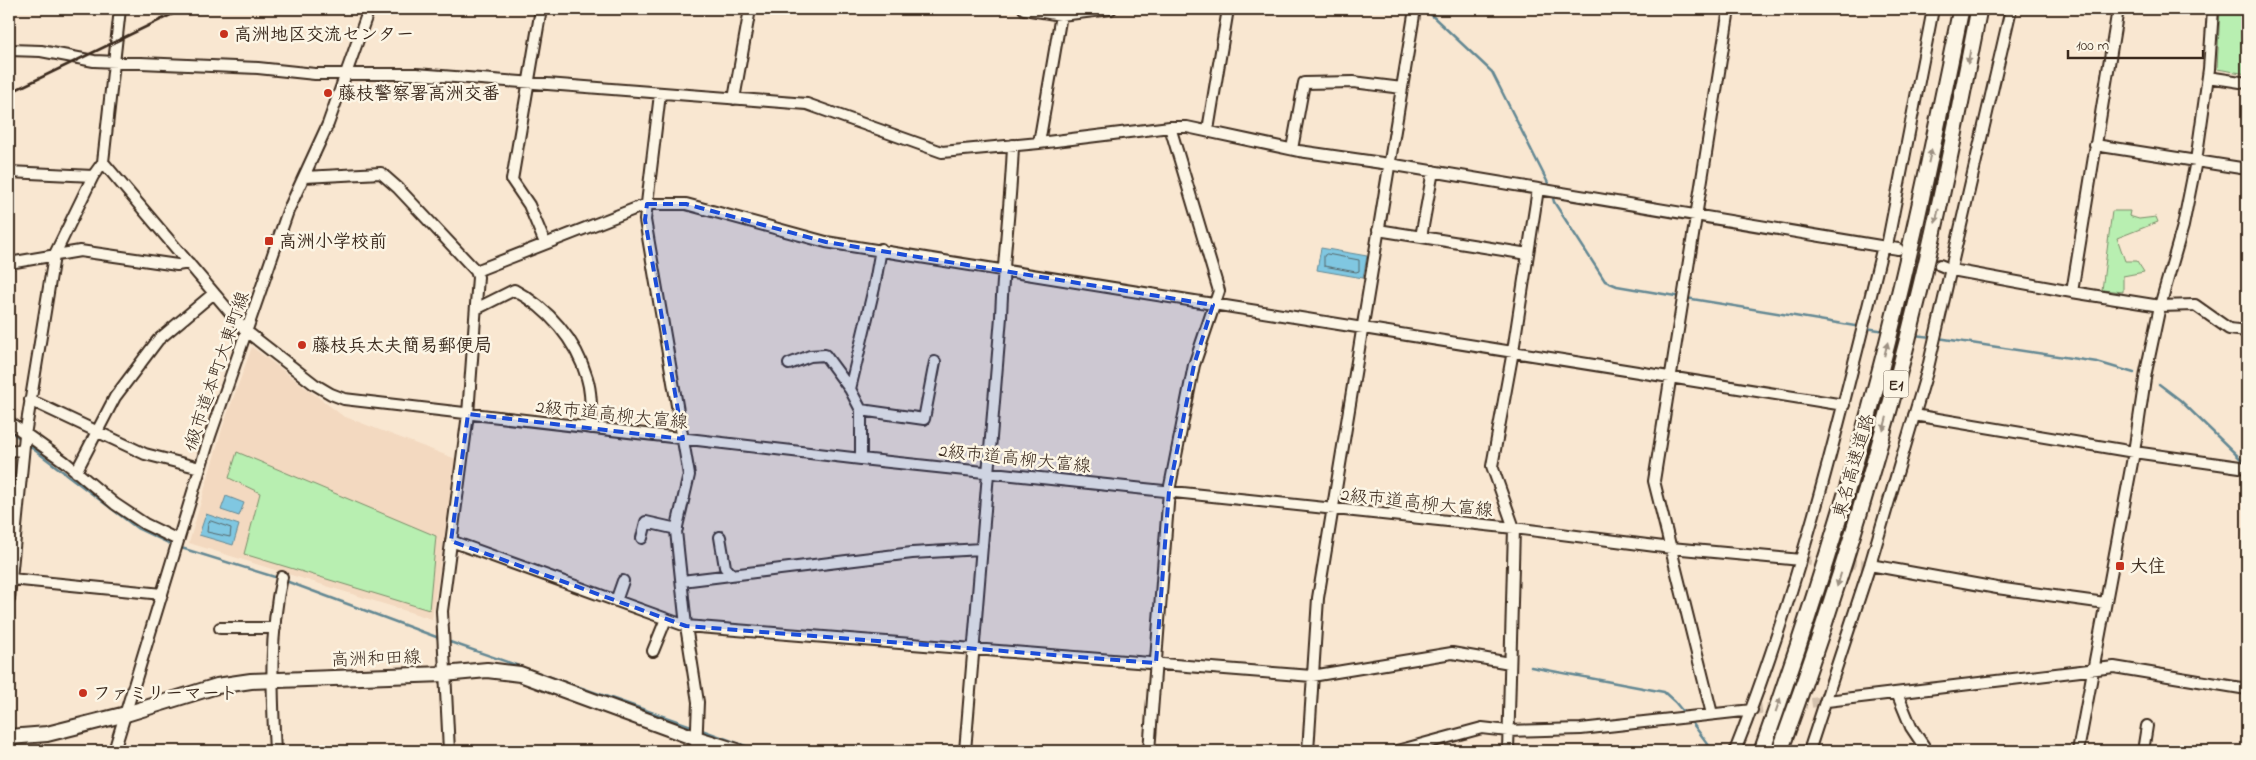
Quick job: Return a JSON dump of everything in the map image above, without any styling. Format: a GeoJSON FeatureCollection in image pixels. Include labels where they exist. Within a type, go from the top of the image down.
{"type":"FeatureCollection","features":[{"type":"Feature","properties":{"kind":"highway","name":"東名高速道路"},"geometry":{"type":"LineString","coordinates":[[1762,751],[1821,579],[1879,375],[1903,276],[1961,9]]}},
{"type":"Feature","properties":{"kind":"highway","name":"東名高速道路"},"geometry":{"type":"LineString","coordinates":[[1780,751],[1838,584],[1894,389],[1931,243],[1979,9]]}},
{"type":"Feature","properties":{"kind":"main road","name":"高洲和田線"},"geometry":{"type":"LineString","coordinates":[[9,737],[47,734],[126,714],[217,686],[272,680],[444,674],[487,670],[520,674],[696,745],[738,751]]}},
{"type":"Feature","properties":{"kind":"street"},"geometry":{"type":"LineString","coordinates":[[9,599],[12,517],[54,256],[93,176],[103,162],[120,9]]}},
{"type":"Feature","properties":{"kind":"street","name":"1級市道本町大東町線"},"geometry":{"type":"LineString","coordinates":[[114,751],[200,468],[246,331],[288,211],[328,124],[348,74],[369,9]]}},
{"type":"Feature","properties":{"kind":"street"},"geometry":{"type":"LineString","coordinates":[[541,9],[512,180],[530,205],[545,243]]}},
{"type":"Feature","properties":{"kind":"street"},"geometry":{"type":"LineString","coordinates":[[734,99],[750,9]]}},
{"type":"Feature","properties":{"kind":"street"},"geometry":{"type":"LineString","coordinates":[[1024,9],[1061,12],[1111,9]]}},
{"type":"Feature","properties":{"kind":"street"},"geometry":{"type":"LineString","coordinates":[[1208,130],[1228,9]]}},
{"type":"Feature","properties":{"kind":"street"},"geometry":{"type":"LineString","coordinates":[[1308,751],[1318,598],[1415,9]]}},
{"type":"Feature","properties":{"kind":"street"},"geometry":{"type":"LineString","coordinates":[[1712,714],[1654,480],[1729,9]]}},
{"type":"Feature","properties":{"kind":"street"},"geometry":{"type":"LineString","coordinates":[[1735,751],[1752,710],[1801,560],[1844,405],[1885,246],[1933,9]]}},
{"type":"Feature","properties":{"kind":"street"},"geometry":{"type":"LineString","coordinates":[[1809,751],[1827,701],[1870,564],[1914,415],[1952,270],[2011,9]]}},
{"type":"Feature","properties":{"kind":"street"},"geometry":{"type":"LineString","coordinates":[[2072,292],[2118,9]]}},
{"type":"Feature","properties":{"kind":"street"},"geometry":{"type":"LineString","coordinates":[[2078,751],[2134,452],[2146,372],[2160,306],[2183,226],[2196,161],[2208,77],[2213,9]]}},
{"type":"Feature","properties":{"kind":"street"},"geometry":{"type":"LineString","coordinates":[[1039,143],[1061,12]]}},
{"type":"Feature","properties":{"kind":"street"},"geometry":{"type":"LineString","coordinates":[[9,50],[41,51],[94,61],[258,68],[316,74],[416,74],[807,104],[942,152],[1039,143],[1170,127],[1208,130],[1292,149],[1898,249]]}},
{"type":"Feature","properties":{"kind":"street"},"geometry":{"type":"LineString","coordinates":[[2208,77],[2247,83]]}},
{"type":"Feature","properties":{"kind":"street"},"geometry":{"type":"LineString","coordinates":[[1292,149],[1304,83],[1353,82],[1402,88]]}},
{"type":"Feature","properties":{"kind":"street"},"geometry":{"type":"LineString","coordinates":[[660,94],[645,220],[689,475],[677,529],[686,626],[698,702],[696,745]]}},
{"type":"Feature","properties":{"kind":"street"},"geometry":{"type":"LineString","coordinates":[[1149,751],[1169,491],[1194,364],[1219,291],[1170,127]]}},
{"type":"Feature","properties":{"kind":"street"},"geometry":{"type":"LineString","coordinates":[[965,751],[1001,316],[1002,270],[1011,202],[1013,145]]}},
{"type":"Feature","properties":{"kind":"street"},"geometry":{"type":"LineString","coordinates":[[2095,145],[2247,169]]}},
{"type":"Feature","properties":{"kind":"street","name":"2級市道高柳大富線"},"geometry":{"type":"LineString","coordinates":[[103,162],[246,331],[314,384],[331,394],[362,402],[861,459],[1514,528],[1671,548],[1801,560]]}},
{"type":"Feature","properties":{"kind":"street"},"geometry":{"type":"LineString","coordinates":[[9,172],[93,176]]}},
{"type":"Feature","properties":{"kind":"street"},"geometry":{"type":"LineString","coordinates":[[1422,237],[1433,172]]}},
{"type":"Feature","properties":{"kind":"street"},"geometry":{"type":"LineString","coordinates":[[304,177],[381,173],[398,188],[476,271],[478,277],[468,414],[442,611],[449,751]]}},
{"type":"Feature","properties":{"kind":"street"},"geometry":{"type":"LineString","coordinates":[[1508,751],[1514,528],[1492,466],[1513,351],[1538,190]]}},
{"type":"Feature","properties":{"kind":"street"},"geometry":{"type":"LineString","coordinates":[[476,271],[647,204],[686,204],[826,242],[1844,405]]}},
{"type":"Feature","properties":{"kind":"street"},"geometry":{"type":"LineString","coordinates":[[1378,230],[1528,254]]}},
{"type":"Feature","properties":{"kind":"street"},"geometry":{"type":"LineString","coordinates":[[850,389],[881,250]]}},
{"type":"Feature","properties":{"kind":"street"},"geometry":{"type":"LineString","coordinates":[[9,263],[80,251],[177,265],[189,264]]}},
{"type":"Feature","properties":{"kind":"street"},"geometry":{"type":"LineString","coordinates":[[1940,265],[1952,270],[2160,306],[2195,305],[2229,329],[2247,332]]}},
{"type":"Feature","properties":{"kind":"street"},"geometry":{"type":"LineString","coordinates":[[476,309],[514,290],[532,299],[549,315],[570,341],[588,379],[591,428]]}},
{"type":"Feature","properties":{"kind":"street"},"geometry":{"type":"LineString","coordinates":[[76,472],[115,397],[158,340],[214,293]]}},
{"type":"Feature","properties":{"kind":"street"},"geometry":{"type":"LineString","coordinates":[[789,364],[810,356],[825,355],[850,389],[861,410],[861,459]]}},
{"type":"Feature","properties":{"kind":"street"},"geometry":{"type":"LineString","coordinates":[[861,410],[924,419],[935,362]]}},
{"type":"Feature","properties":{"kind":"street"},"geometry":{"type":"LineString","coordinates":[[30,400],[145,454],[200,468]]}},
{"type":"Feature","properties":{"kind":"street"},"geometry":{"type":"LineString","coordinates":[[1914,415],[2134,452],[2247,468]]}},
{"type":"Feature","properties":{"kind":"street"},"geometry":{"type":"LineString","coordinates":[[9,422],[115,504],[145,524],[178,540]]}},
{"type":"Feature","properties":{"kind":"street"},"geometry":{"type":"LineString","coordinates":[[9,450],[23,451]]}},
{"type":"Feature","properties":{"kind":"street"},"geometry":{"type":"LineString","coordinates":[[642,538],[646,522],[677,529]]}},
{"type":"Feature","properties":{"kind":"street"},"geometry":{"type":"LineString","coordinates":[[720,537],[725,567],[731,574]]}},
{"type":"Feature","properties":{"kind":"street"},"geometry":{"type":"LineString","coordinates":[[451,541],[686,626],[1312,676],[1452,653],[1510,663]]}},
{"type":"Feature","properties":{"kind":"street"},"geometry":{"type":"LineString","coordinates":[[682,581],[912,553],[981,549]]}},
{"type":"Feature","properties":{"kind":"street"},"geometry":{"type":"LineString","coordinates":[[1870,564],[1997,588],[2105,603]]}},
{"type":"Feature","properties":{"kind":"street"},"geometry":{"type":"LineString","coordinates":[[275,751],[272,680],[278,596],[282,577]]}},
{"type":"Feature","properties":{"kind":"street"},"geometry":{"type":"LineString","coordinates":[[616,601],[623,581]]}},
{"type":"Feature","properties":{"kind":"street"},"geometry":{"type":"LineString","coordinates":[[10,582],[162,594]]}},
{"type":"Feature","properties":{"kind":"street"},"geometry":{"type":"LineString","coordinates":[[653,651],[666,619]]}},
{"type":"Feature","properties":{"kind":"street"},"geometry":{"type":"LineString","coordinates":[[220,628],[275,628]]}},
{"type":"Feature","properties":{"kind":"street"},"geometry":{"type":"LineString","coordinates":[[1827,701],[2114,667],[2247,689]]}},
{"type":"Feature","properties":{"kind":"street"},"geometry":{"type":"LineString","coordinates":[[1897,692],[1911,727],[1927,751]]}},
{"type":"Feature","properties":{"kind":"street"},"geometry":{"type":"LineString","coordinates":[[1397,751],[1482,728],[1508,730],[1581,729],[1752,710]]}},
{"type":"Feature","properties":{"kind":"street"},"geometry":{"type":"LineString","coordinates":[[2143,751],[2147,726]]}},
{"type":"Feature","properties":{"kind":"highlighted area"},"geometry":{"type":"Polygon","coordinates":[[[647,204],[686,204],[826,242],[1213,305],[1194,365],[1169,491],[1156,663],[686,626],[451,541],[468,414],[683,439],[645,220],[647,204]]]}},
{"type":"Feature","properties":{"kind":"shaded area"},"geometry":{"type":"Polygon","coordinates":[[[252,347],[343,416],[456,459],[432,619],[189,543],[223,426],[252,347]]]}},
{"type":"Feature","properties":{"kind":"green space"},"geometry":{"type":"Polygon","coordinates":[[[2220,9],[2247,9],[2247,74],[2217,69],[2220,9]]]}},
{"type":"Feature","properties":{"kind":"green space"},"geometry":{"type":"Polygon","coordinates":[[[2112,211],[2130,211],[2129,216],[2139,219],[2156,217],[2158,222],[2117,238],[2125,261],[2137,261],[2144,272],[2123,276],[2123,292],[2102,290],[2112,211]]]}},
{"type":"Feature","properties":{"kind":"green space"},"geometry":{"type":"Polygon","coordinates":[[[237,452],[436,536],[429,610],[244,554],[260,493],[229,478],[237,452]]]}},
{"type":"Feature","properties":{"kind":"water"},"geometry":{"type":"Polygon","coordinates":[[[1321,248],[1367,256],[1363,278],[1317,270],[1321,248]]]}},
{"type":"Feature","properties":{"kind":"water"},"geometry":{"type":"Polygon","coordinates":[[[226,496],[244,503],[239,516],[221,510],[226,496]]]}},
{"type":"Feature","properties":{"kind":"water"},"geometry":{"type":"Polygon","coordinates":[[[206,514],[239,525],[233,545],[199,535],[206,514]]]}},
{"type":"Feature","properties":{"kind":"waterway"},"geometry":{"type":"LineString","coordinates":[[1425,9],[1492,72],[1551,189]]}},
{"type":"Feature","properties":{"kind":"waterway"},"geometry":{"type":"LineString","coordinates":[[1552,194],[1554,202],[1605,281],[1617,286],[1681,297]]}},
{"type":"Feature","properties":{"kind":"waterway"},"geometry":{"type":"LineString","coordinates":[[1686,298],[1861,327]]}},
{"type":"Feature","properties":{"kind":"waterway"},"geometry":{"type":"LineString","coordinates":[[1866,328],[1885,331]]}},
{"type":"Feature","properties":{"kind":"waterway"},"geometry":{"type":"LineString","coordinates":[[1913,335],[1932,337]]}},
{"type":"Feature","properties":{"kind":"waterway"},"geometry":{"type":"LineString","coordinates":[[1938,338],[2097,362],[2134,373]]}},
{"type":"Feature","properties":{"kind":"waterway"},"geometry":{"type":"LineString","coordinates":[[2159,384],[2180,400],[2246,464]]}},
{"type":"Feature","properties":{"kind":"waterway"},"geometry":{"type":"LineString","coordinates":[[9,430],[22,440]]}},
{"type":"Feature","properties":{"kind":"waterway"},"geometry":{"type":"LineString","coordinates":[[28,445],[137,528],[173,545]]}},
{"type":"Feature","properties":{"kind":"waterway"},"geometry":{"type":"LineString","coordinates":[[178,547],[278,578]]}},
{"type":"Feature","properties":{"kind":"waterway"},"geometry":{"type":"LineString","coordinates":[[283,580],[439,638]]}},
{"type":"Feature","properties":{"kind":"waterway"},"geometry":{"type":"LineString","coordinates":[[447,641],[694,727]]}},
{"type":"Feature","properties":{"kind":"waterway"},"geometry":{"type":"LineString","coordinates":[[1531,667],[1664,692],[1685,714]]}},
{"type":"Feature","properties":{"kind":"waterway"},"geometry":{"type":"LineString","coordinates":[[1690,720],[1713,751]]}},
{"type":"Feature","properties":{"kind":"waterway"},"geometry":{"type":"LineString","coordinates":[[699,729],[759,751]]}},
{"type":"Feature","properties":{"kind":"tunnel"},"geometry":{"type":"LineString","coordinates":[[1801,560],[1870,565]]}},
{"type":"Feature","properties":{"kind":"tunnel"},"geometry":{"type":"LineString","coordinates":[[1752,710],[1827,701]]}},
{"type":"Feature","properties":{"kind":"railway"},"geometry":{"type":"LineString","coordinates":[[9,93],[183,9]]}},
{"type":"Feature","properties":{"kind":"place","name":"高洲地区交流センター"},"geometry":{"type":"Point","coordinates":[224,34]}},
{"type":"Feature","properties":{"kind":"place","name":"藤枝警察署高洲交番"},"geometry":{"type":"Point","coordinates":[328,93]}},
{"type":"Feature","properties":{"kind":"place","name":"高洲小学校前"},"geometry":{"type":"Point","coordinates":[269,241]}},
{"type":"Feature","properties":{"kind":"place","name":"藤枝兵太夫簡易郵便局"},"geometry":{"type":"Point","coordinates":[302,345]}},
{"type":"Feature","properties":{"kind":"place","name":"大住"},"geometry":{"type":"Point","coordinates":[2120,566]}},
{"type":"Feature","properties":{"kind":"place","name":"ファミリーマート"},"geometry":{"type":"Point","coordinates":[83,693]}}]}
